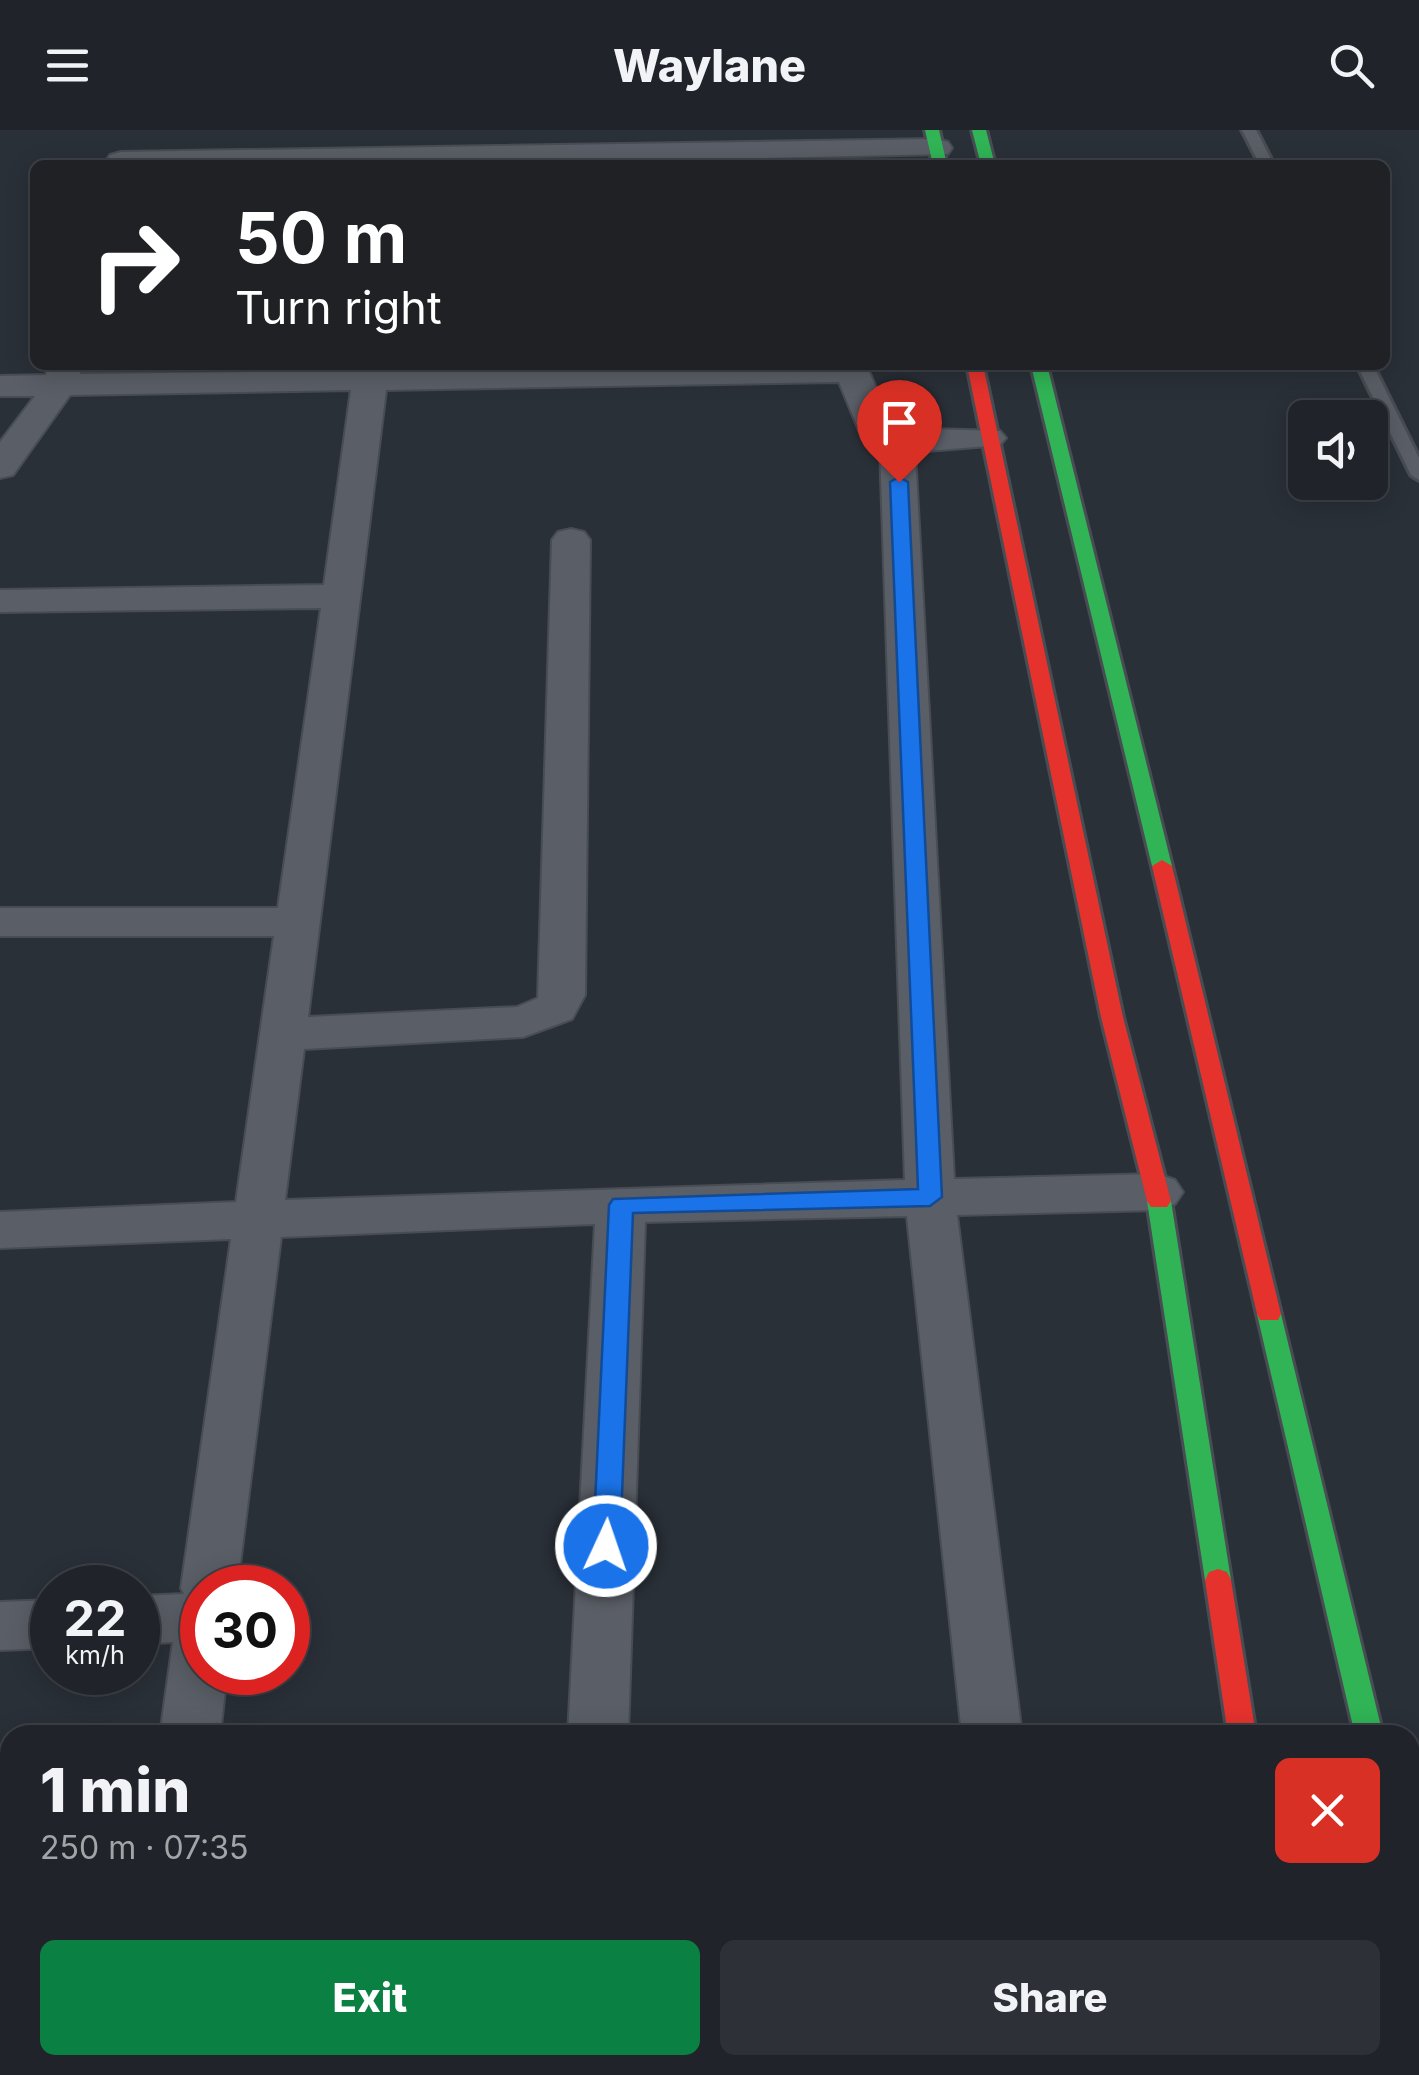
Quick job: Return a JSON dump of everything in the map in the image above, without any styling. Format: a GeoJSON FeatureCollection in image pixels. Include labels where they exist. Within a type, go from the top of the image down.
{"type":"FeatureCollection","features":[{"type":"Feature","properties":{"kind":"street"},"geometry":{"type":"LineString","coordinates":[[121,160],[129,130]]}},
{"type":"Feature","properties":{"kind":"street"},"geometry":{"type":"LineString","coordinates":[[979,130],[987,160]]}},
{"type":"Feature","properties":{"kind":"street"},"geometry":{"type":"LineString","coordinates":[[287,160],[586,149],[936,148]]}},
{"type":"Feature","properties":{"kind":"street"},"geometry":{"type":"LineString","coordinates":[[0,386],[62,375],[370,380],[602,370]]}},
{"type":"Feature","properties":{"kind":"street"},"geometry":{"type":"LineString","coordinates":[[851,370],[879,435],[897,442],[988,438]]}},
{"type":"Feature","properties":{"kind":"street"},"geometry":{"type":"LineString","coordinates":[[976,370],[1112,1017],[1158,1192],[1240,1725]]}},
{"type":"Feature","properties":{"kind":"street"},"geometry":{"type":"LineString","coordinates":[[1040,370],[1368,1725]]}},
{"type":"Feature","properties":{"kind":"street"},"geometry":{"type":"LineString","coordinates":[[0,467],[62,375]]}},
{"type":"Feature","properties":{"kind":"street"},"geometry":{"type":"LineString","coordinates":[[212,1565],[370,380]]}},
{"type":"Feature","properties":{"kind":"street"},"geometry":{"type":"LineString","coordinates":[[897,442],[930,1197],[991,1725]]}},
{"type":"Feature","properties":{"kind":"street"},"geometry":{"type":"LineString","coordinates":[[283,1034],[524,1022],[556,1008],[562,995],[571,540]]}},
{"type":"Feature","properties":{"kind":"street"},"geometry":{"type":"LineString","coordinates":[[0,602],[340,596]]}},
{"type":"Feature","properties":{"kind":"street"},"geometry":{"type":"LineString","coordinates":[[0,922],[298,922]]}},
{"type":"Feature","properties":{"kind":"street"},"geometry":{"type":"LineString","coordinates":[[0,1230],[621,1205],[1158,1192]]}},
{"type":"Feature","properties":{"kind":"street"},"geometry":{"type":"LineString","coordinates":[[598,1725],[621,1205]]}},
{"type":"Feature","properties":{"kind":"street"},"geometry":{"type":"LineString","coordinates":[[0,1626],[30,1625]]}},
{"type":"Feature","properties":{"kind":"street"},"geometry":{"type":"LineString","coordinates":[[191,1725],[195,1695]]}},
{"type":"Feature","properties":{"kind":"lane"},"geometry":{"type":"LineString","coordinates":[[1249,130],[1264,160]]}},
{"type":"Feature","properties":{"kind":"lane"},"geometry":{"type":"LineString","coordinates":[[1367,370],[1419,475]]}},
{"type":"Feature","properties":{"kind":"traffic: fast"},"geometry":{"type":"LineString","coordinates":[[932,130],[939,160]]}},
{"type":"Feature","properties":{"kind":"traffic: fast"},"geometry":{"type":"LineString","coordinates":[[979,130],[987,160]]}},
{"type":"Feature","properties":{"kind":"traffic: fast"},"geometry":{"type":"LineString","coordinates":[[1040,370],[1162,866]]}},
{"type":"Feature","properties":{"kind":"traffic: fast"},"geometry":{"type":"LineString","coordinates":[[1159,1201],[1218,1580]]}},
{"type":"Feature","properties":{"kind":"traffic: fast"},"geometry":{"type":"LineString","coordinates":[[1269,1314],[1367,1725]]}},
{"type":"Feature","properties":{"kind":"traffic: jam"},"geometry":{"type":"LineString","coordinates":[[976,370],[1112,1017],[1159,1201]]}},
{"type":"Feature","properties":{"kind":"traffic: jam"},"geometry":{"type":"LineString","coordinates":[[1162,866],[1269,1314]]}},
{"type":"Feature","properties":{"kind":"traffic: jam"},"geometry":{"type":"LineString","coordinates":[[1218,1580],[1240,1725]]}},
{"type":"Feature","properties":{"kind":"route"},"geometry":{"type":"LineString","coordinates":[[606,1546],[621,1205],[930,1197],[899,482]]}}]}
